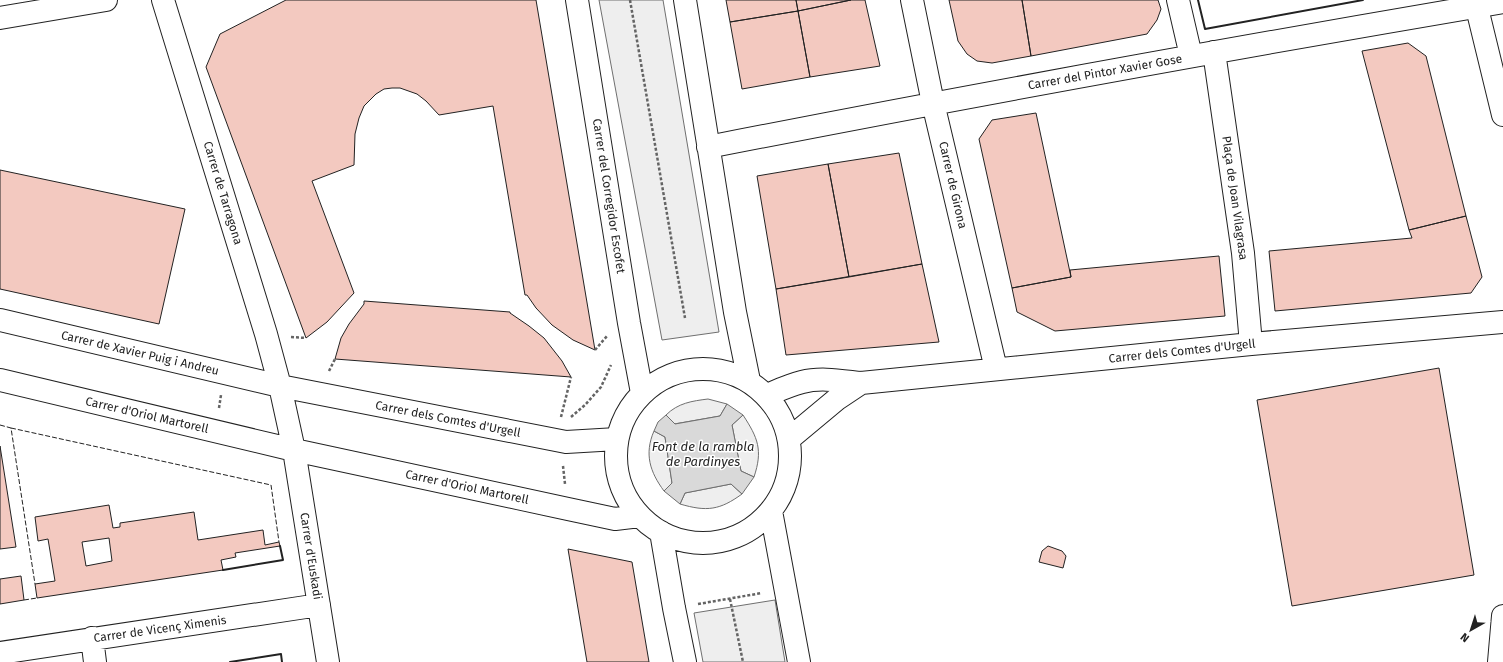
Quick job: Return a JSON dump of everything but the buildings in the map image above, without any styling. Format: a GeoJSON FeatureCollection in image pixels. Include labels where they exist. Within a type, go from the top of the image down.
{"type":"FeatureCollection","features":[{"type":"Feature","properties":{"kind":"street"},"geometry":{"type":"LineString","coordinates":[[0,18],[106,0]]}},
{"type":"Feature","properties":{"kind":"street","name":"Carrer de Tarragona"},"geometry":{"type":"LineString","coordinates":[[164,0],[280,386]]}},
{"type":"Feature","properties":{"kind":"street","name":"Carrer del Corregidor Escofet"},"geometry":{"type":"LineString","coordinates":[[577,0],[629,323],[642,393]]}},
{"type":"Feature","properties":{"kind":"street"},"geometry":{"type":"LineString","coordinates":[[685,0],[735,312],[749,381]]}},
{"type":"Feature","properties":{"kind":"street","name":"Carrer de Girona"},"geometry":{"type":"LineString","coordinates":[[912,0],[933,103],[996,369]]}},
{"type":"Feature","properties":{"kind":"street"},"geometry":{"type":"LineString","coordinates":[[1178,0],[1191,56]]}},
{"type":"Feature","properties":{"kind":"street","name":"Carrer del Pintor Xavier Gose"},"geometry":{"type":"LineString","coordinates":[[708,147],[933,103],[1476,3],[1503,2]]}},
{"type":"Feature","properties":{"kind":"street"},"geometry":{"type":"LineString","coordinates":[[1476,3],[1503,115]]}},
{"type":"Feature","properties":{"kind":"street","name":"Plaça de Joan Vilagrasa"},"geometry":{"type":"LineString","coordinates":[[1214,52],[1243,254],[1251,344]]}},
{"type":"Feature","properties":{"kind":"street","name":"Carrer de Xavier Puig i Andreu"},"geometry":{"type":"LineString","coordinates":[[0,320],[280,386]]}},
{"type":"Feature","properties":{"kind":"street","name":"Carrer dels Comtes d'Urgell"},"geometry":{"type":"LineString","coordinates":[[767,396],[786,386],[804,381],[822,380],[861,383],[1251,344],[1503,322]]}},
{"type":"Feature","properties":{"kind":"street"},"geometry":{"type":"LineString","coordinates":[[694,369],[722,370],[749,381],[767,396],[781,416],[789,439],[791,464],[784,490],[771,511],[754,527],[732,538],[708,543],[684,541],[661,532],[640,516],[624,494],[616,467],[617,440],[626,414],[642,393],[666,376],[694,369]]}},
{"type":"Feature","properties":{"kind":"street","name":"Carrer d'Oriol Martorell"},"geometry":{"type":"LineString","coordinates":[[0,380],[294,450],[615,519],[640,516]]}},
{"type":"Feature","properties":{"kind":"street","name":"Carrer dels Comtes d'Urgell"},"geometry":{"type":"LineString","coordinates":[[789,439],[837,399],[861,383]]}},
{"type":"Feature","properties":{"kind":"street"},"geometry":{"type":"LineString","coordinates":[[280,386],[294,450]]}},
{"type":"Feature","properties":{"kind":"street","name":"Carrer dels Comtes d'Urgell"},"geometry":{"type":"LineString","coordinates":[[280,386],[559,433],[566,442],[617,440]]}},
{"type":"Feature","properties":{"kind":"street","name":"Carrer d'Euskadi"},"geometry":{"type":"LineString","coordinates":[[294,450],[328,662]]}},
{"type":"Feature","properties":{"kind":"street"},"geometry":{"type":"LineString","coordinates":[[771,511],[799,662]]}},
{"type":"Feature","properties":{"kind":"street"},"geometry":{"type":"LineString","coordinates":[[661,532],[685,662]]}},
{"type":"Feature","properties":{"kind":"street","name":"Carrer de Vicenç Ximenis"},"geometry":{"type":"LineString","coordinates":[[0,653],[319,605]]}},
{"type":"Feature","properties":{"kind":"street"},"geometry":{"type":"LineString","coordinates":[[1499,662],[1503,616]]}},
{"type":"Feature","properties":{"kind":"street"},"geometry":{"type":"LineString","coordinates":[[92,638],[96,662]]}},
{"type":"Feature","properties":{"kind":"path"},"geometry":{"type":"LineString","coordinates":[[630,0],[685,318]]}},
{"type":"Feature","properties":{"kind":"path"},"geometry":{"type":"LineString","coordinates":[[595,350],[611,331],[629,323]]}},
{"type":"Feature","properties":{"kind":"path"},"geometry":{"type":"LineString","coordinates":[[559,433],[601,388],[612,363]]}},
{"type":"Feature","properties":{"kind":"path"},"geometry":{"type":"LineString","coordinates":[[225,409],[218,407],[226,373]]}},
{"type":"Feature","properties":{"kind":"path"},"geometry":{"type":"LineString","coordinates":[[568,509],[559,433],[571,376]]}},
{"type":"Feature","properties":{"kind":"path"},"geometry":{"type":"LineString","coordinates":[[674,608],[785,589]]}},
{"type":"Feature","properties":{"kind":"path"},"geometry":{"type":"LineString","coordinates":[[730,599],[743,662]]}},
{"type":"Feature","properties":{"kind":"shaded area"},"geometry":{"type":"Polygon","coordinates":[[[599,0],[663,0],[719,332],[662,340],[599,0]]]}},
{"type":"Feature","properties":{"kind":"shaded area"},"geometry":{"type":"Polygon","coordinates":[[[708,399],[727,404],[720,416],[674,424],[666,415],[680,405],[708,399]]]}},
{"type":"Feature","properties":{"kind":"shaded area"},"geometry":{"type":"Polygon","coordinates":[[[743,415],[758,444],[757,468],[754,477],[741,471],[732,425],[743,415]]]}},
{"type":"Feature","properties":{"kind":"shaded area"},"geometry":{"type":"Polygon","coordinates":[[[654,431],[665,437],[672,483],[664,491],[655,477],[650,462],[649,447],[654,431]]]}},
{"type":"Feature","properties":{"kind":"shaded area"},"geometry":{"type":"Polygon","coordinates":[[[731,484],[742,494],[720,506],[706,509],[680,504],[685,493],[731,484]]]}},
{"type":"Feature","properties":{"kind":"shaded area"},"geometry":{"type":"Polygon","coordinates":[[[775,600],[785,662],[703,662],[694,613],[775,600]]]}},
{"type":"Feature","properties":{"kind":"water","name":"Font de la rambla de Pardinyes"},"geometry":{"type":"Polygon","coordinates":[[[727,404],[743,415],[732,425],[741,471],[754,477],[742,494],[731,484],[685,493],[680,504],[664,491],[672,483],[665,437],[654,431],[658,422],[666,415],[675,424],[720,416],[727,404]]]}},
{"type":"Feature","properties":{"kind":"fence"},"geometry":{"type":"LineString","coordinates":[[0,425],[11,428],[35,584]]}},
{"type":"Feature","properties":{"kind":"fence"},"geometry":{"type":"LineString","coordinates":[[11,428],[271,485],[279,542]]}},
{"type":"Feature","properties":{"kind":"fence"},"geometry":{"type":"LineString","coordinates":[[24,600],[37,598]]}},
{"type":"Feature","properties":{"kind":"wall"},"geometry":{"type":"LineString","coordinates":[[1198,0],[1205,29],[1363,0]]}},
{"type":"Feature","properties":{"kind":"wall"},"geometry":{"type":"LineString","coordinates":[[223,570],[283,560],[280,546]]}},
{"type":"Feature","properties":{"kind":"wall"},"geometry":{"type":"LineString","coordinates":[[230,662],[281,654],[282,662]]}}]}
